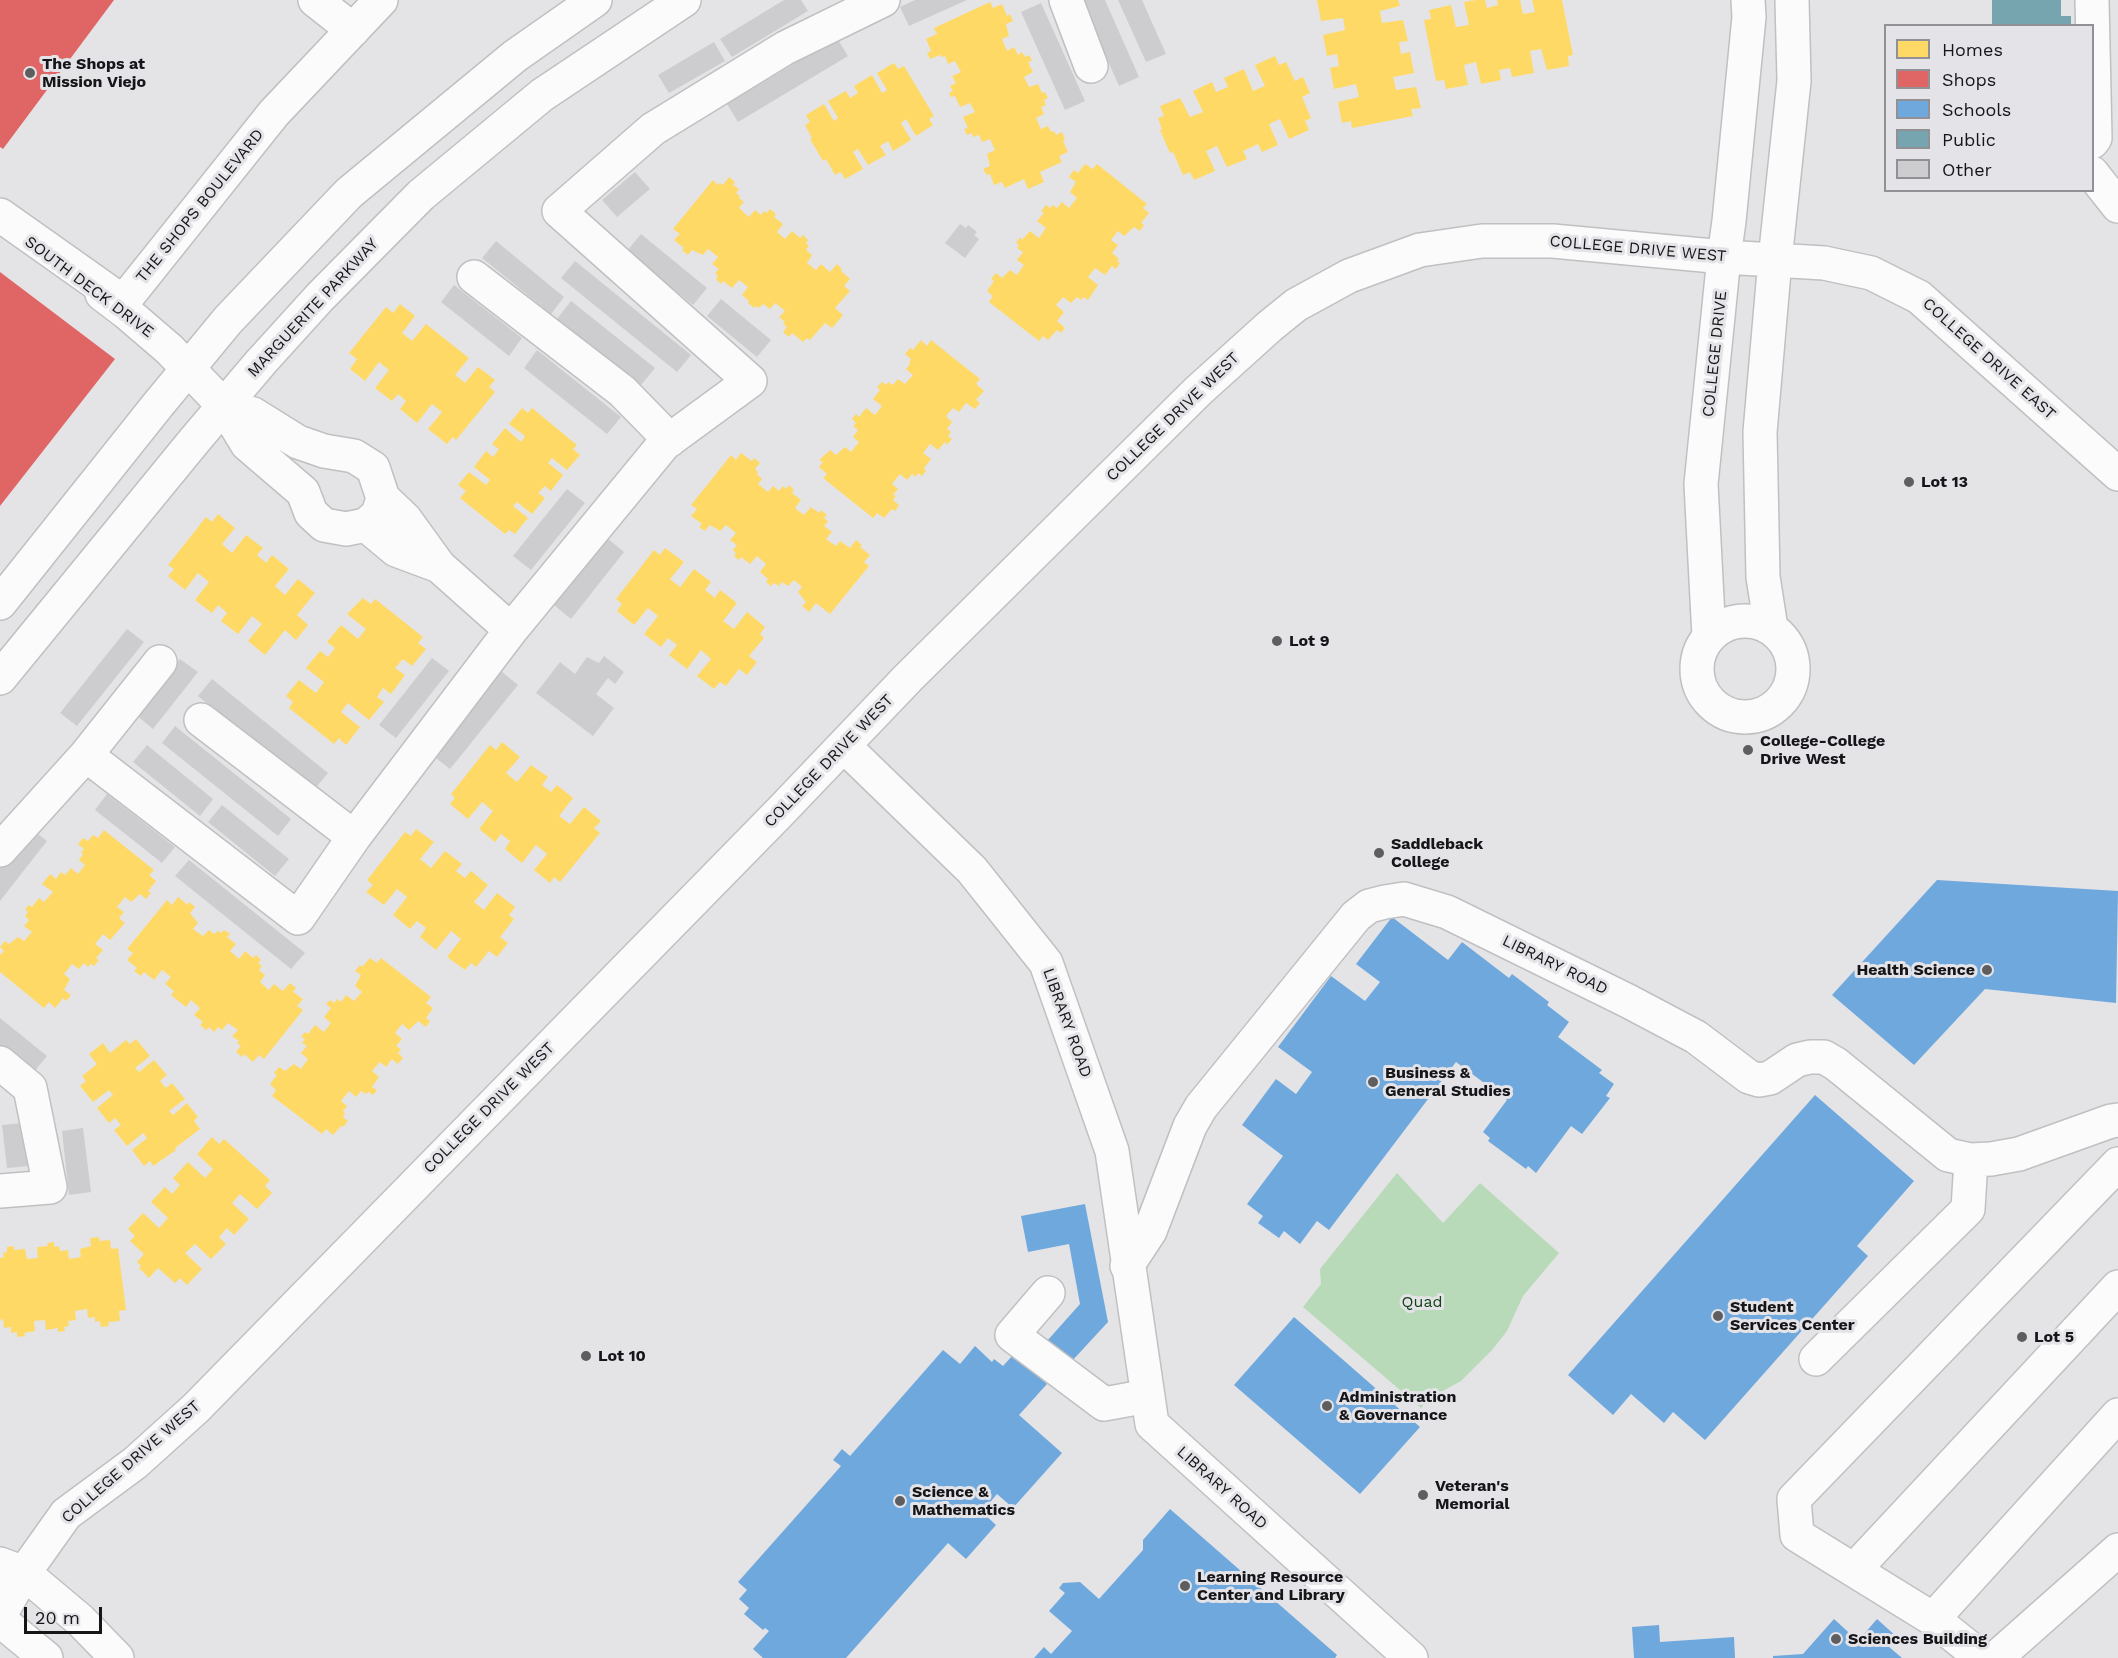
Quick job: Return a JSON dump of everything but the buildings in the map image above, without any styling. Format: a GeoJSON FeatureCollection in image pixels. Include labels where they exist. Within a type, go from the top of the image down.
{"type":"FeatureCollection","features":[{"type":"Feature","properties":{"kind":"street"},"geometry":{"type":"LineString","coordinates":[[315,0],[353,30]]}},
{"type":"Feature","properties":{"kind":"street","name":"THE SHOPS BOULEVARD"},"geometry":{"type":"LineString","coordinates":[[0,215],[123,302],[274,112],[381,0]]}},
{"type":"Feature","properties":{"kind":"street"},"geometry":{"type":"LineString","coordinates":[[0,603],[228,321],[349,193],[515,56],[595,0]]}},
{"type":"Feature","properties":{"kind":"street","name":"MARGUERITE PARKWAY"},"geometry":{"type":"LineString","coordinates":[[0,678],[224,406],[320,297],[421,195],[542,95],[684,0]]}},
{"type":"Feature","properties":{"kind":"street"},"geometry":{"type":"LineString","coordinates":[[86,755],[298,918],[354,837],[511,630],[664,444],[750,381],[559,211],[653,129],[785,48],[883,0]]}},
{"type":"Feature","properties":{"kind":"street"},"geometry":{"type":"LineString","coordinates":[[1066,0],[1092,66]]}},
{"type":"Feature","properties":{"kind":"street","name":"COLLEGE DRIVE"},"geometry":{"type":"LineString","coordinates":[[1748,0],[1747,39],[1701,484],[1709,637],[1700,651],[1696,668],[1699,684],[1706,698],[1717,708],[1730,715],[1745,717],[1760,715],[1774,708],[1785,697],[1794,669],[1791,653],[1783,639],[1771,628]]}},
{"type":"Feature","properties":{"kind":"street"},"geometry":{"type":"LineString","coordinates":[[1771,628],[1763,577],[1760,432],[1794,81],[1792,0]]}},
{"type":"Feature","properties":{"kind":"street"},"geometry":{"type":"LineString","coordinates":[[2092,0],[2093,24]]}},
{"type":"Feature","properties":{"kind":"street"},"geometry":{"type":"LineString","coordinates":[[2094,92],[2094,139]]}},
{"type":"Feature","properties":{"kind":"street"},"geometry":{"type":"LineString","coordinates":[[2094,176],[2118,206]]}},
{"type":"Feature","properties":{"kind":"street","name":"SOUTH DECK DRIVE"},"geometry":{"type":"LineString","coordinates":[[0,230],[14,231],[128,313],[170,349],[224,406],[247,444],[303,492],[311,513],[324,525],[346,529],[374,512]]}},
{"type":"Feature","properties":{"kind":"street","name":"COLLEGE DRIVE WEST"},"geometry":{"type":"LineString","coordinates":[[46,1658],[0,1618],[12,1568],[66,1514],[135,1463],[196,1408],[908,678],[1198,390],[1270,326],[1296,305],[1348,276],[1420,250],[1482,241],[1553,241],[1775,260]]}},
{"type":"Feature","properties":{"kind":"street","name":"COLLEGE DRIVE EAST"},"geometry":{"type":"LineString","coordinates":[[1775,260],[1824,262],[1871,273],[1919,297],[2118,474]]}},
{"type":"Feature","properties":{"kind":"street"},"geometry":{"type":"LineString","coordinates":[[474,277],[622,391],[670,440]]}},
{"type":"Feature","properties":{"kind":"street"},"geometry":{"type":"LineString","coordinates":[[224,406],[253,414],[298,442],[324,451],[354,456],[373,468],[374,512],[405,519],[439,566],[511,630]]}},
{"type":"Feature","properties":{"kind":"street"},"geometry":{"type":"LineString","coordinates":[[1709,637],[1719,628],[1745,621],[1771,628]]}},
{"type":"Feature","properties":{"kind":"street"},"geometry":{"type":"LineString","coordinates":[[0,850],[86,755],[160,662]]}},
{"type":"Feature","properties":{"kind":"street"},"geometry":{"type":"LineString","coordinates":[[201,720],[354,837]]}},
{"type":"Feature","properties":{"kind":"street","name":"LIBRARY ROAD"},"geometry":{"type":"LineString","coordinates":[[843,746],[972,870],[1046,963],[1112,1152],[1152,1424],[1411,1658]]}},
{"type":"Feature","properties":{"kind":"street","name":"LIBRARY ROAD"},"geometry":{"type":"LineString","coordinates":[[1127,1266],[1150,1231],[1190,1126],[1201,1107],[1356,916],[1369,906],[1404,899],[1456,916],[1628,1001],[1696,1037],[1749,1077],[1759,1080],[1770,1078],[1797,1060],[1824,1057],[1836,1064],[1948,1155],[1971,1160],[2019,1154],[2118,1120]]}},
{"type":"Feature","properties":{"kind":"street"},"geometry":{"type":"LineString","coordinates":[[0,1063],[30,1088],[50,1187],[0,1191]]}},
{"type":"Feature","properties":{"kind":"street"},"geometry":{"type":"LineString","coordinates":[[1816,1359],[1968,1209],[1971,1160]]}},
{"type":"Feature","properties":{"kind":"street"},"geometry":{"type":"LineString","coordinates":[[1982,1658],[1933,1619],[1797,1535],[1794,1499],[2118,1164]]}},
{"type":"Feature","properties":{"kind":"street"},"geometry":{"type":"LineString","coordinates":[[1854,1570],[2118,1287]]}},
{"type":"Feature","properties":{"kind":"street"},"geometry":{"type":"LineString","coordinates":[[1048,1293],[1012,1335],[1104,1404],[1148,1396]]}},
{"type":"Feature","properties":{"kind":"street"},"geometry":{"type":"LineString","coordinates":[[1933,1619],[2118,1415]]}},
{"type":"Feature","properties":{"kind":"street"},"geometry":{"type":"LineString","coordinates":[[1996,1658],[2118,1550]]}},
{"type":"Feature","properties":{"kind":"street"},"geometry":{"type":"LineString","coordinates":[[12,1568],[80,1620],[117,1658]]}},
{"type":"Feature","properties":{"kind":"green space","name":"Quad"},"geometry":{"type":"Polygon","coordinates":[[[1397,1173],[1443,1223],[1480,1183],[1559,1253],[1523,1296],[1507,1331],[1492,1350],[1461,1381],[1430,1398],[1421,1408],[1303,1307],[1321,1284],[1320,1269],[1397,1173]]]}},
{"type":"Feature","properties":{"kind":"place","name":"The Shops at Mission Viejo"},"geometry":{"type":"Point","coordinates":[30,73]}},
{"type":"Feature","properties":{"kind":"place","name":"Lot 13"},"geometry":{"type":"Point","coordinates":[1909,482]}},
{"type":"Feature","properties":{"kind":"place","name":"Lot 9"},"geometry":{"type":"Point","coordinates":[1277,641]}},
{"type":"Feature","properties":{"kind":"place","name":"College-College Drive West"},"geometry":{"type":"Point","coordinates":[1748,750]}},
{"type":"Feature","properties":{"kind":"place","name":"Saddleback College"},"geometry":{"type":"Point","coordinates":[1379,853]}},
{"type":"Feature","properties":{"kind":"place","name":"Health Science"},"geometry":{"type":"Point","coordinates":[1987,970]}},
{"type":"Feature","properties":{"kind":"place","name":"Business & General Studies"},"geometry":{"type":"Point","coordinates":[1373,1082]}},
{"type":"Feature","properties":{"kind":"place","name":"Student Services Center"},"geometry":{"type":"Point","coordinates":[1718,1316]}},
{"type":"Feature","properties":{"kind":"place","name":"Lot 5"},"geometry":{"type":"Point","coordinates":[2022,1337]}},
{"type":"Feature","properties":{"kind":"place","name":"Lot 10"},"geometry":{"type":"Point","coordinates":[586,1356]}},
{"type":"Feature","properties":{"kind":"place","name":"Administration & Governance"},"geometry":{"type":"Point","coordinates":[1327,1406]}},
{"type":"Feature","properties":{"kind":"place","name":"Veteran's Memorial"},"geometry":{"type":"Point","coordinates":[1423,1495]}},
{"type":"Feature","properties":{"kind":"place","name":"Science & Mathematics"},"geometry":{"type":"Point","coordinates":[900,1501]}},
{"type":"Feature","properties":{"kind":"place","name":"Learning Resource Center and Library"},"geometry":{"type":"Point","coordinates":[1185,1586]}},
{"type":"Feature","properties":{"kind":"place","name":"Sciences Building"},"geometry":{"type":"Point","coordinates":[1836,1639]}}]}
